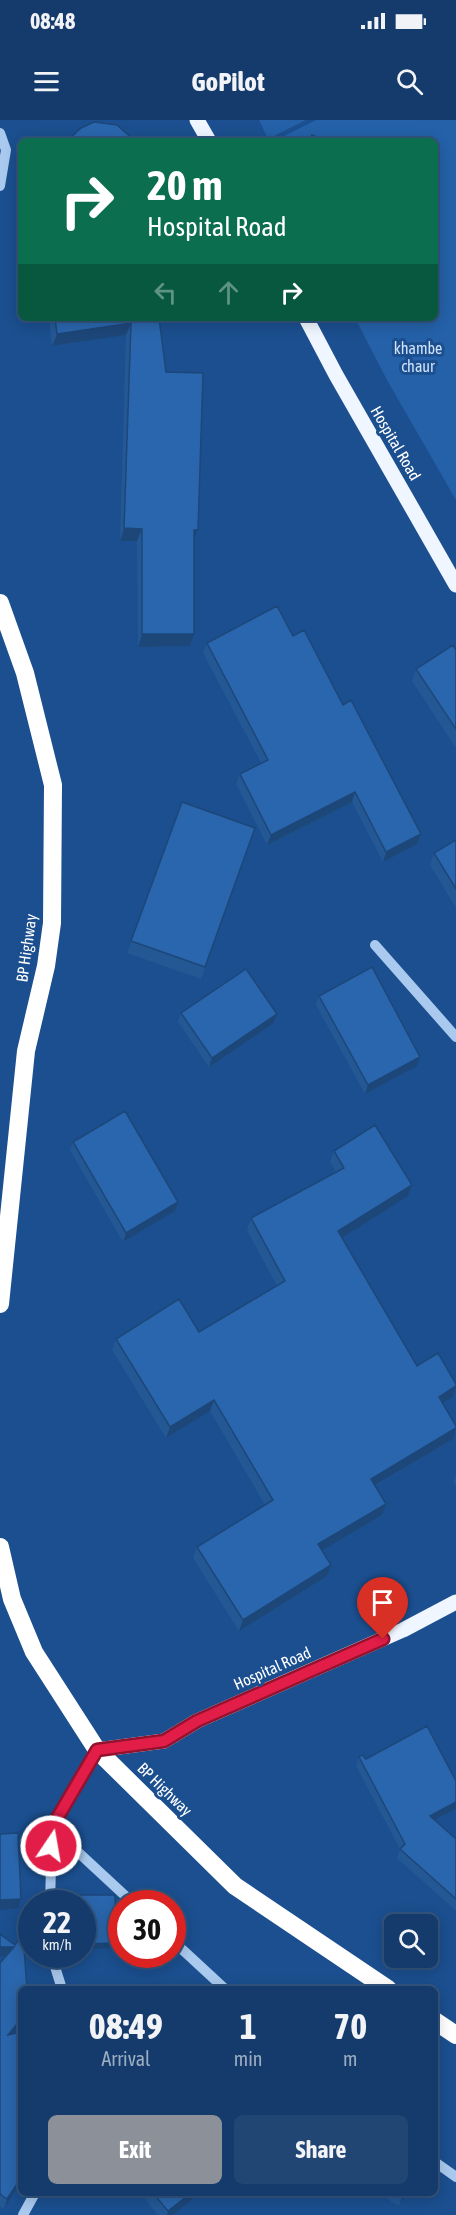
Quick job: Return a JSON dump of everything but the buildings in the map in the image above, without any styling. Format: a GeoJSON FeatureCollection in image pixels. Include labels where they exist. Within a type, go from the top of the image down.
{"type":"FeatureCollection","features":[{"type":"Feature","properties":{"kind":"highway","name":"BP Highway"},"geometry":{"type":"LineString","coordinates":[[0,603],[26,673],[53,785],[52,922],[46,966],[26,1051],[0,1304]]}},
{"type":"Feature","properties":{"kind":"highway","name":"BP Highway"},"geometry":{"type":"LineString","coordinates":[[0,1547],[12,1599],[34,1652],[97,1750],[234,1886],[384,1986]]}},
{"type":"Feature","properties":{"kind":"highway"},"geometry":{"type":"LineString","coordinates":[[438,2023],[456,2035]]}},
{"type":"Feature","properties":{"kind":"main road"},"geometry":{"type":"LineString","coordinates":[[197,120],[207,138]]}},
{"type":"Feature","properties":{"kind":"main road","name":"Hospital Road"},"geometry":{"type":"LineString","coordinates":[[308,321],[456,585]]}},
{"type":"Feature","properties":{"kind":"main road","name":"Hospital Road"},"geometry":{"type":"LineString","coordinates":[[97,1750],[164,1741],[197,1721],[403,1630],[456,1602]]}},
{"type":"Feature","properties":{"kind":"street"},"geometry":{"type":"LineString","coordinates":[[0,134],[6,150],[0,186]]}},
{"type":"Feature","properties":{"kind":"street"},"geometry":{"type":"LineString","coordinates":[[375,945],[456,1037]]}},
{"type":"Feature","properties":{"kind":"street"},"geometry":{"type":"LineString","coordinates":[[50,1890],[52,1827],[97,1750]]}},
{"type":"Feature","properties":{"kind":"street"},"geometry":{"type":"LineString","coordinates":[[52,1827],[119,1890]]}},
{"type":"Feature","properties":{"kind":"street"},"geometry":{"type":"LineString","coordinates":[[186,1953],[222,1986]]}},
{"type":"Feature","properties":{"kind":"street"},"geometry":{"type":"LineString","coordinates":[[55,1968],[61,1986]]}},
{"type":"Feature","properties":{"kind":"street"},"geometry":{"type":"LineString","coordinates":[[438,2164],[456,2177]]}},
{"type":"Feature","properties":{"kind":"street"},"geometry":{"type":"LineString","coordinates":[[23,2215],[33,2196]]}},
{"type":"Feature","properties":{"kind":"green space"},"geometry":{"type":"Polygon","coordinates":[[[259,120],[306,120],[270,138],[268,138],[259,120]]]}},
{"type":"Feature","properties":{"kind":"green space","name":"khambe chaur"},"geometry":{"type":"Polygon","coordinates":[[[316,120],[456,120],[456,500],[387,380],[357,321],[438,321],[438,138],[280,138],[316,120]]]}},
{"type":"Feature","properties":{"kind":"route"},"geometry":{"type":"LineString","coordinates":[[51,1846],[52,1827],[97,1750],[164,1741],[197,1721],[383,1639]]}}]}
